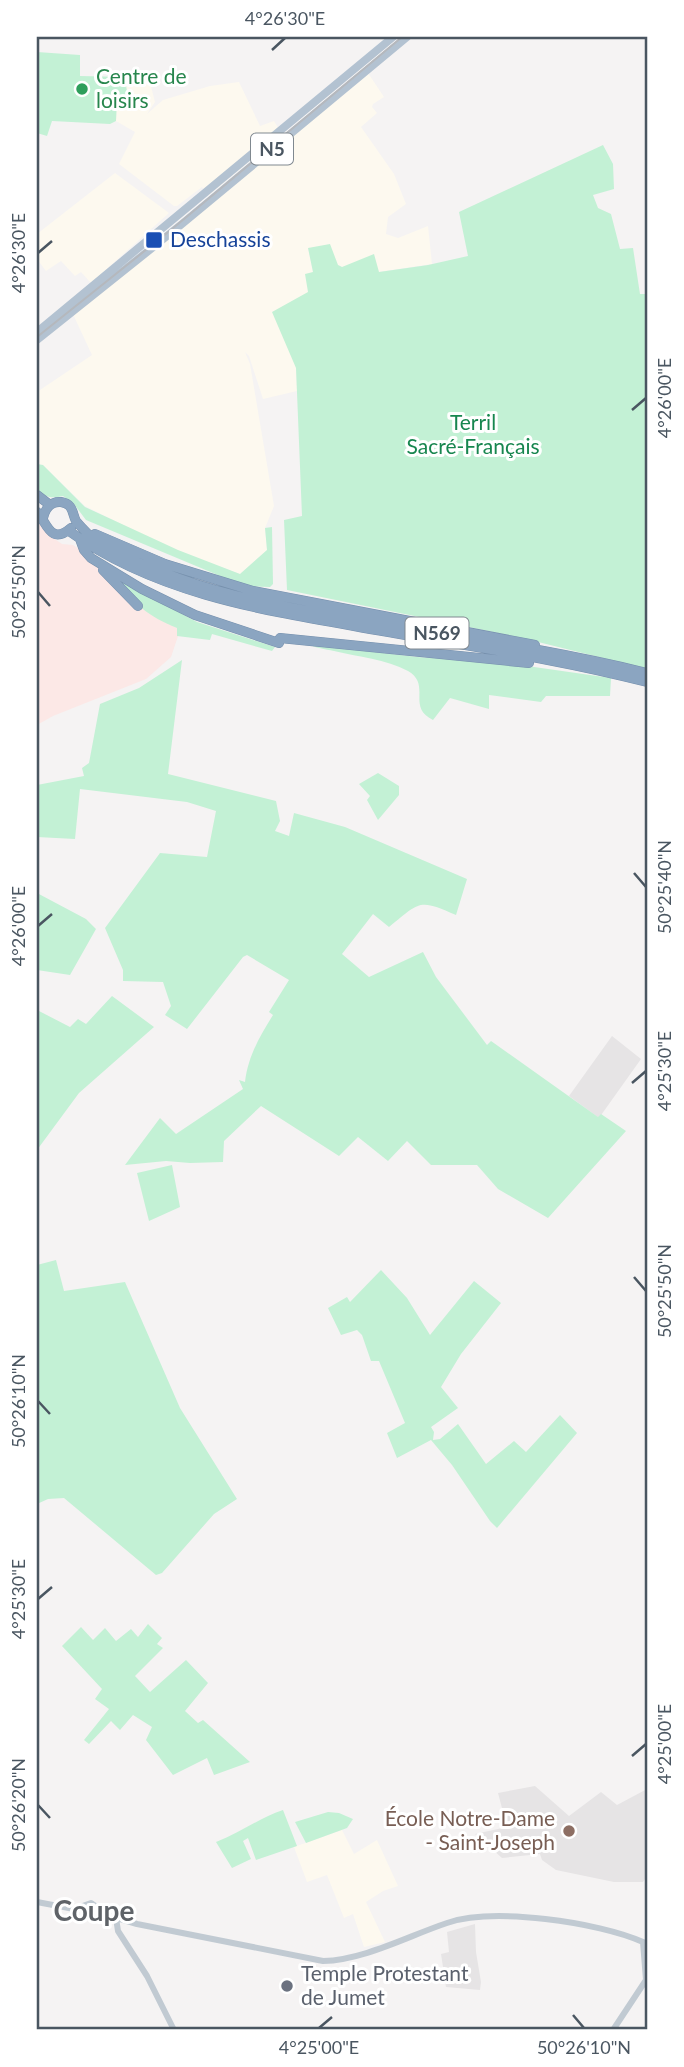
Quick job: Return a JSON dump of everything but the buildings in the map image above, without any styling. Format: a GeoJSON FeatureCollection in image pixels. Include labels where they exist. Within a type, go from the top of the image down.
{"type":"FeatureCollection","features":[{"type":"Feature","properties":{"kind":"highway"},"geometry":{"type":"LineString","coordinates":[[37,495],[50,505]]}},
{"type":"Feature","properties":{"kind":"highway"},"geometry":{"type":"LineString","coordinates":[[62,502],[74,512],[75,520],[69,531],[62,534],[53,533],[47,528],[40,515],[50,505],[62,502]]}},
{"type":"Feature","properties":{"kind":"highway"},"geometry":{"type":"LineString","coordinates":[[75,520],[84,529],[165,564],[253,591],[555,649],[576,658]]}},
{"type":"Feature","properties":{"kind":"highway","name":"N569"},"geometry":{"type":"LineString","coordinates":[[84,529],[103,544],[178,578],[297,612],[576,658],[647,673]]}},
{"type":"Feature","properties":{"kind":"highway"},"geometry":{"type":"LineString","coordinates":[[69,531],[80,539],[86,554],[115,577],[138,606]]}},
{"type":"Feature","properties":{"kind":"highway","name":"N569"},"geometry":{"type":"LineString","coordinates":[[80,539],[139,570],[198,592],[647,682]]}},
{"type":"Feature","properties":{"kind":"highway"},"geometry":{"type":"LineString","coordinates":[[115,577],[195,615],[279,641],[525,663],[567,664]]}},
{"type":"Feature","properties":{"kind":"main road","name":"N5"},"geometry":{"type":"LineString","coordinates":[[37,332],[393,37]]}},
{"type":"Feature","properties":{"kind":"main road","name":"N5"},"geometry":{"type":"LineString","coordinates":[[37,340],[182,224],[407,37]]}},
{"type":"Feature","properties":{"kind":"street"},"geometry":{"type":"LineString","coordinates":[[39,1902],[74,1909],[91,1903],[126,1921],[323,1961],[352,1958],[450,1922],[475,1916],[570,1922],[645,1941],[646,1980],[613,2030]]}},
{"type":"Feature","properties":{"kind":"street"},"geometry":{"type":"LineString","coordinates":[[116,1918],[118,1931],[147,1976],[173,2030]]}},
{"type":"Feature","properties":{"kind":"shaded area"},"geometry":{"type":"Polygon","coordinates":[[[366,70],[384,97],[373,104],[372,107],[377,113],[361,127],[394,174],[406,204],[388,217],[386,234],[398,238],[428,226],[432,264],[378,272],[342,267],[308,248],[313,273],[296,368],[297,391],[263,399],[249,356],[245,352],[250,364],[274,506],[265,528],[267,550],[240,574],[173,550],[85,506],[43,465],[37,464],[37,392],[92,355],[72,312],[366,70]]]}},
{"type":"Feature","properties":{"kind":"shaded area"},"geometry":{"type":"Polygon","coordinates":[[[148,75],[155,102],[147,114],[163,100],[210,86],[239,82],[260,126],[274,121],[280,131],[277,145],[270,144],[209,195],[202,187],[174,206],[119,164],[135,132],[116,121],[117,99],[128,99],[125,79],[148,75]]]}},
{"type":"Feature","properties":{"kind":"shaded area"},"geometry":{"type":"Polygon","coordinates":[[[115,173],[169,213],[91,283],[81,272],[75,276],[61,261],[46,271],[37,259],[37,234],[115,173]]]}},
{"type":"Feature","properties":{"kind":"shaded area"},"geometry":{"type":"Polygon","coordinates":[[[37,518],[50,536],[62,544],[73,545],[95,560],[132,601],[180,630],[171,657],[146,679],[37,725],[37,518]]]}},
{"type":"Feature","properties":{"kind":"shaded area"},"geometry":{"type":"Polygon","coordinates":[[[612,1036],[641,1059],[599,1118],[569,1096],[612,1036]]]}},
{"type":"Feature","properties":{"kind":"shaded area","name":"École Notre-Dame - Saint-Joseph"},"geometry":{"type":"Polygon","coordinates":[[[535,1786],[569,1816],[601,1792],[617,1805],[647,1789],[647,1876],[643,1882],[614,1882],[556,1870],[542,1860],[540,1854],[502,1858],[475,1834],[507,1827],[498,1793],[535,1786]]]}},
{"type":"Feature","properties":{"kind":"shaded area"},"geometry":{"type":"Polygon","coordinates":[[[342,1830],[354,1854],[377,1840],[398,1886],[383,1891],[366,1902],[385,1942],[364,1947],[353,1914],[344,1918],[327,1875],[307,1882],[294,1847],[342,1830]]]}},
{"type":"Feature","properties":{"kind":"shaded area"},"geometry":{"type":"Polygon","coordinates":[[[475,1924],[480,1990],[446,1987],[441,1954],[449,1952],[447,1932],[475,1924]]]}},
{"type":"Feature","properties":{"kind":"green space","name":"Centre de loisirs"},"geometry":{"type":"Polygon","coordinates":[[[37,52],[80,55],[80,76],[125,77],[128,100],[117,100],[116,121],[110,124],[52,121],[47,136],[37,133],[37,52]]]}},
{"type":"Feature","properties":{"kind":"green space","name":"Terril Sacré-Français"},"geometry":{"type":"Polygon","coordinates":[[[603,145],[613,164],[614,189],[593,195],[598,208],[611,214],[620,249],[633,248],[640,294],[647,294],[647,669],[522,638],[287,590],[284,520],[302,516],[296,368],[272,312],[308,292],[305,274],[313,272],[308,248],[330,244],[338,265],[342,267],[374,254],[379,272],[468,256],[459,212],[603,145]]]}},
{"type":"Feature","properties":{"kind":"green space"},"geometry":{"type":"Polygon","coordinates":[[[37,464],[43,465],[85,507],[178,550],[240,574],[267,550],[265,528],[272,527],[273,584],[270,587],[244,586],[86,520],[74,504],[63,496],[49,497],[37,490],[37,464]]]}},
{"type":"Feature","properties":{"kind":"green space"},"geometry":{"type":"Polygon","coordinates":[[[118,579],[197,622],[275,647],[272,651],[212,634],[210,640],[177,636],[177,628],[143,609],[118,579]]]}},
{"type":"Feature","properties":{"kind":"green space"},"geometry":{"type":"Polygon","coordinates":[[[308,644],[417,657],[499,662],[611,678],[610,696],[546,696],[541,702],[489,695],[489,709],[450,698],[433,720],[421,709],[418,683],[408,671],[381,661],[308,644]]]}},
{"type":"Feature","properties":{"kind":"green space"},"geometry":{"type":"Polygon","coordinates":[[[182,660],[168,774],[276,801],[280,821],[275,831],[289,836],[294,813],[345,827],[467,879],[456,915],[434,906],[420,905],[389,927],[373,914],[342,954],[369,977],[423,952],[436,977],[487,1045],[491,1041],[598,1117],[601,1114],[626,1131],[548,1218],[498,1189],[477,1165],[431,1165],[407,1141],[388,1161],[358,1137],[339,1156],[261,1106],[224,1141],[223,1162],[166,1161],[125,1165],[160,1118],[176,1134],[243,1089],[239,1080],[245,1082],[252,1055],[273,1015],[269,1012],[289,980],[247,955],[187,1029],[165,1015],[171,1006],[163,982],[123,981],[123,970],[105,928],[160,853],[207,857],[216,811],[187,802],[80,789],[75,839],[37,837],[37,785],[84,776],[82,768],[89,763],[100,704],[139,688],[182,660]]]}},
{"type":"Feature","properties":{"kind":"green space"},"geometry":{"type":"Polygon","coordinates":[[[378,773],[399,786],[399,795],[378,820],[367,800],[370,796],[359,784],[378,773]]]}},
{"type":"Feature","properties":{"kind":"green space"},"geometry":{"type":"Polygon","coordinates":[[[37,893],[86,919],[96,929],[70,975],[37,970],[37,893]]]}},
{"type":"Feature","properties":{"kind":"green space"},"geometry":{"type":"Polygon","coordinates":[[[112,996],[154,1027],[79,1093],[37,1150],[37,1012],[70,1027],[78,1019],[86,1024],[112,996]]]}},
{"type":"Feature","properties":{"kind":"green space"},"geometry":{"type":"Polygon","coordinates":[[[172,1165],[180,1207],[149,1221],[137,1173],[172,1165]]]}},
{"type":"Feature","properties":{"kind":"green space"},"geometry":{"type":"Polygon","coordinates":[[[56,1260],[64,1291],[125,1282],[180,1408],[237,1499],[214,1514],[162,1573],[156,1575],[64,1498],[48,1499],[37,1504],[37,1265],[56,1260]]]}},
{"type":"Feature","properties":{"kind":"green space"},"geometry":{"type":"Polygon","coordinates":[[[381,1270],[407,1298],[430,1335],[474,1281],[501,1303],[461,1354],[441,1387],[458,1408],[431,1427],[434,1432],[433,1440],[440,1439],[458,1424],[486,1464],[514,1441],[526,1452],[560,1415],[577,1433],[497,1528],[431,1440],[397,1458],[387,1433],[405,1423],[379,1361],[371,1361],[362,1335],[357,1330],[341,1335],[328,1308],[347,1297],[350,1302],[381,1270]]]}},
{"type":"Feature","properties":{"kind":"green space"},"geometry":{"type":"Polygon","coordinates":[[[148,1624],[162,1638],[157,1644],[163,1648],[135,1676],[150,1692],[186,1660],[208,1683],[185,1711],[198,1723],[203,1720],[250,1762],[214,1775],[207,1758],[173,1775],[146,1740],[152,1727],[133,1715],[120,1730],[111,1721],[89,1744],[84,1740],[109,1709],[95,1699],[102,1689],[62,1646],[81,1627],[93,1640],[105,1628],[116,1641],[131,1629],[138,1637],[148,1624]]]}},
{"type":"Feature","properties":{"kind":"green space"},"geometry":{"type":"Polygon","coordinates":[[[283,1810],[297,1846],[256,1860],[248,1838],[243,1841],[251,1859],[232,1868],[216,1842],[283,1810]]]}},
{"type":"Feature","properties":{"kind":"green space"},"geometry":{"type":"Polygon","coordinates":[[[328,1812],[353,1819],[347,1828],[306,1843],[295,1822],[328,1812]]]}},
{"type":"Feature","properties":{"kind":"tram line"},"geometry":{"type":"LineString","coordinates":[[37,337],[172,229],[402,37]]}},
{"type":"Feature","properties":{"kind":"place","name":"Centre de loisirs"},"geometry":{"type":"Point","coordinates":[82,89]}},
{"type":"Feature","properties":{"kind":"place","name":"Deschassis"},"geometry":{"type":"Point","coordinates":[154,240]}},
{"type":"Feature","properties":{"kind":"place","name":"École Notre-Dame - Saint-Joseph"},"geometry":{"type":"Point","coordinates":[569,1831]}},
{"type":"Feature","properties":{"kind":"place","name":"Temple Protestant de Jumet"},"geometry":{"type":"Point","coordinates":[287,1986]}},
{"type":"Feature","properties":{"kind":"district","name":"Coupe"},"geometry":{"type":"Point","coordinates":[94,1911]}}]}
